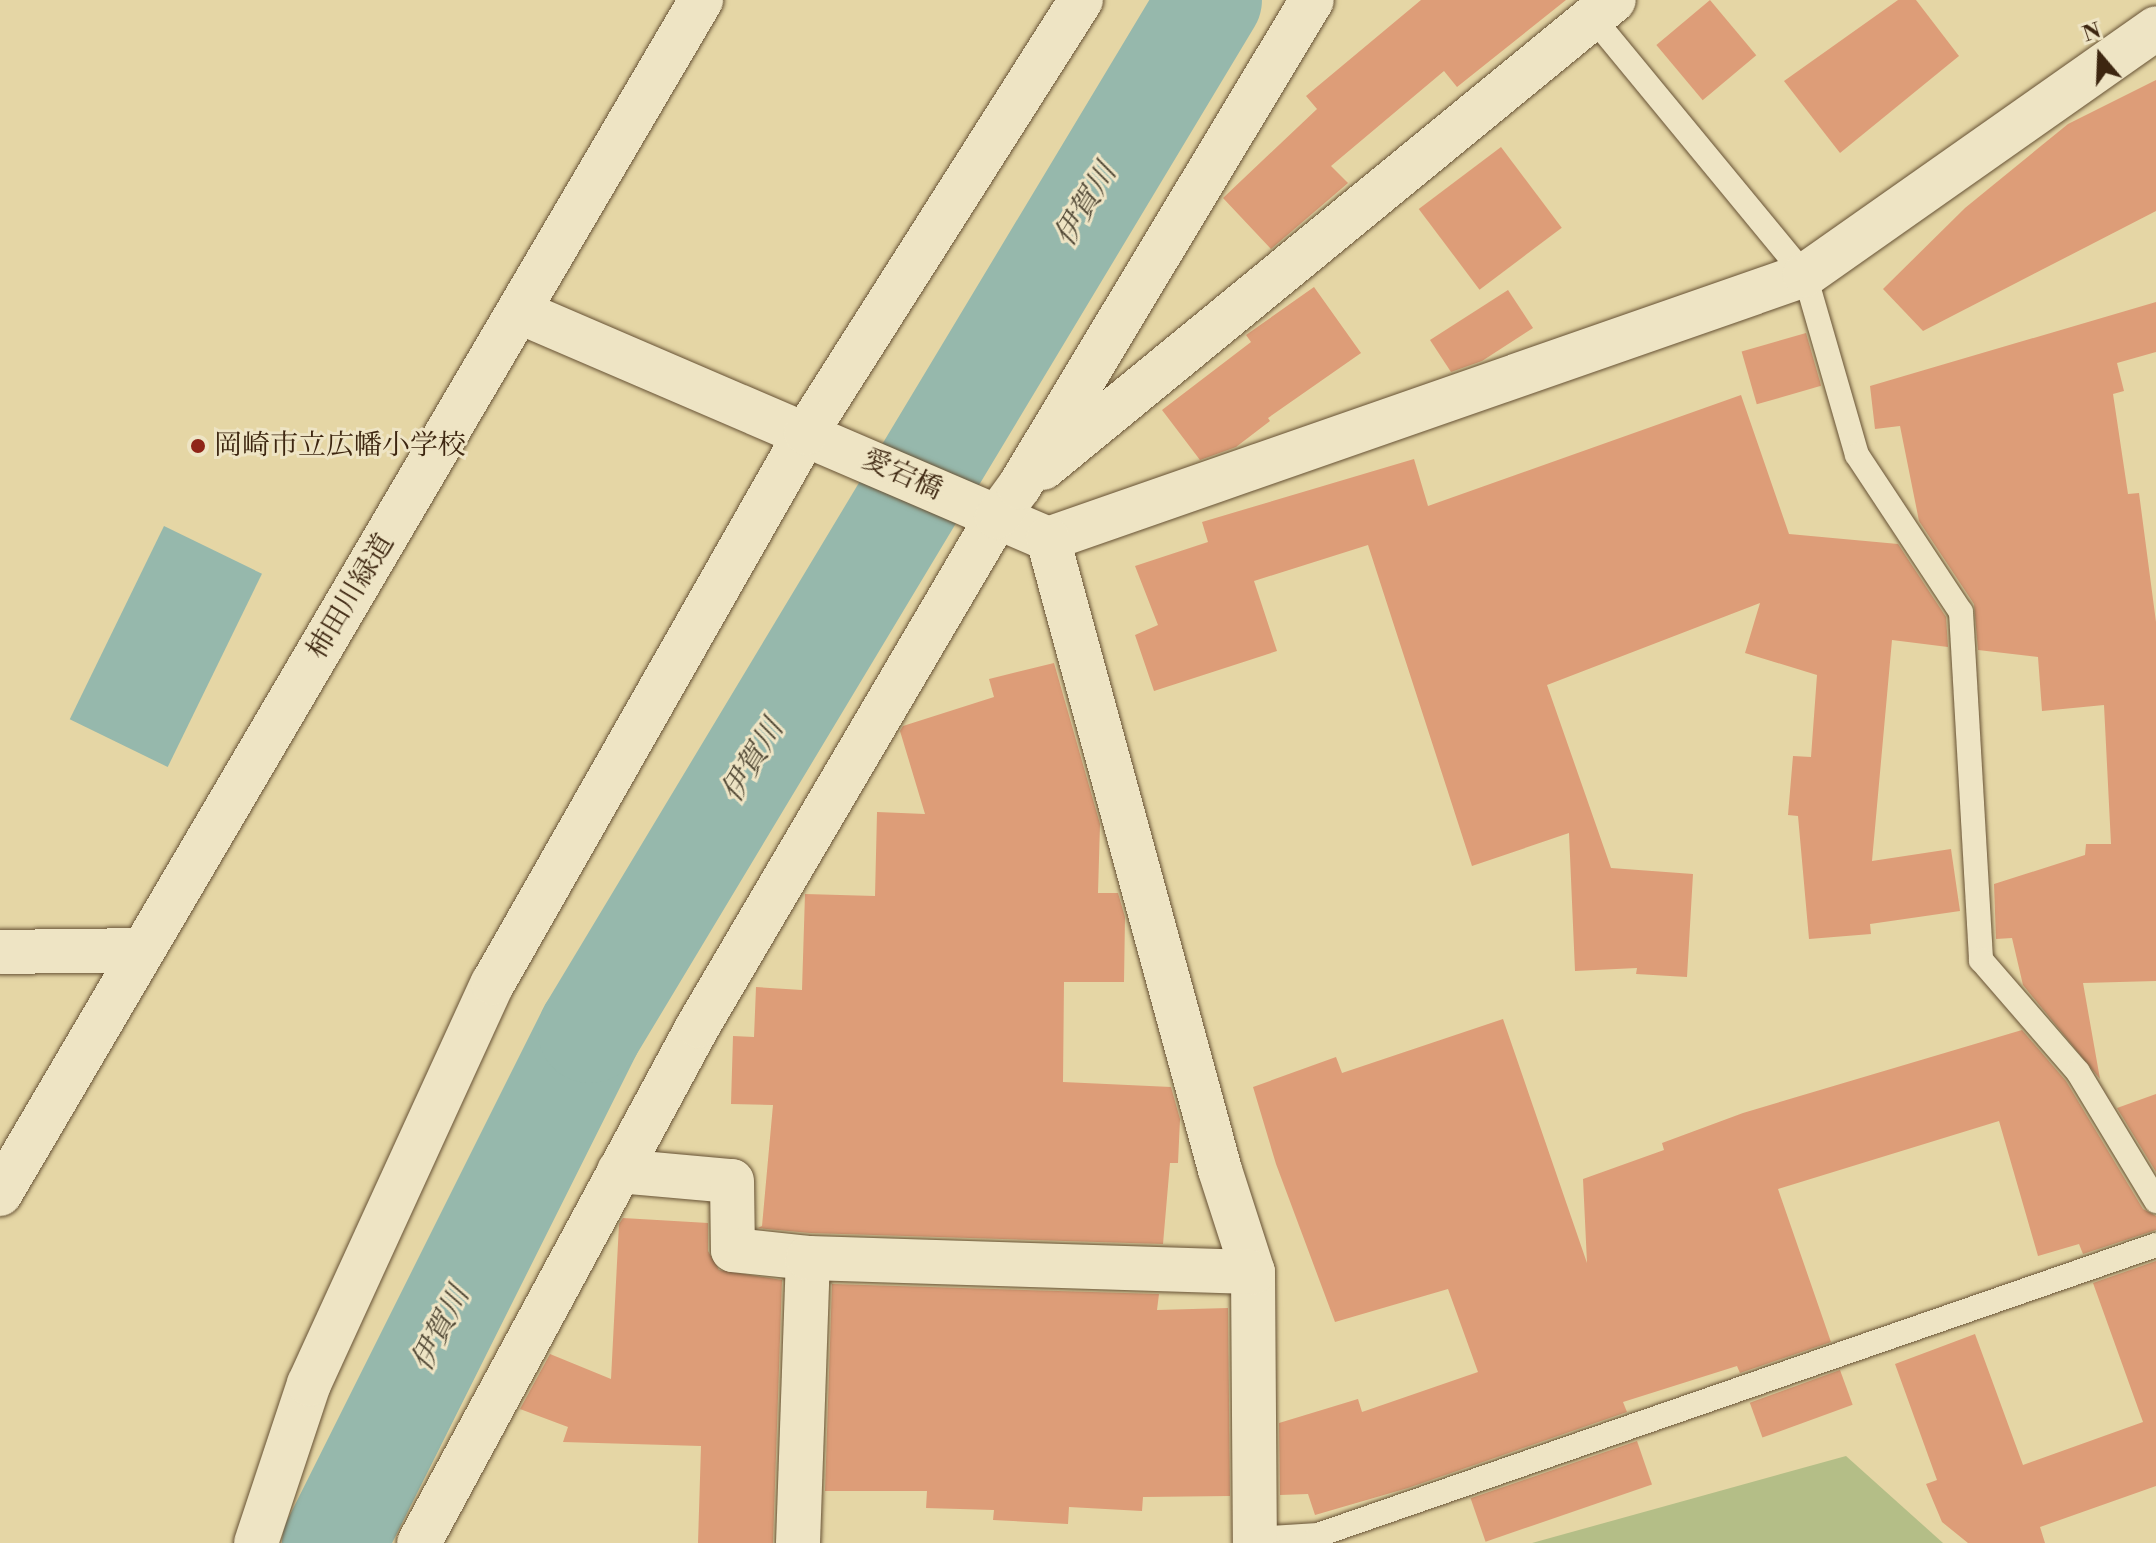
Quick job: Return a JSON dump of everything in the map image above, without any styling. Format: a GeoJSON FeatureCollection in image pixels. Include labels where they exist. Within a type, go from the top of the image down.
{"type":"FeatureCollection","features":[{"type":"Feature","properties":{"kind":"street","name":"柿田川緑道"},"geometry":{"type":"LineString","coordinates":[[0,1194],[701,0]]}},
{"type":"Feature","properties":{"kind":"street"},"geometry":{"type":"LineString","coordinates":[[256,1543],[309,1384],[493,983],[806,433],[1081,0]]}},
{"type":"Feature","properties":{"kind":"street"},"geometry":{"type":"LineString","coordinates":[[419,1543],[698,1026],[1008,502],[1312,0]]}},
{"type":"Feature","properties":{"kind":"street"},"geometry":{"type":"LineString","coordinates":[[1008,502],[1604,9]]}},
{"type":"Feature","properties":{"kind":"street"},"geometry":{"type":"LineString","coordinates":[[1255,1541],[1253,1272],[1220,1170],[1048,539],[1805,275],[2156,28]]}},
{"type":"Feature","properties":{"kind":"street","name":"愛宕橋"},"geometry":{"type":"LineString","coordinates":[[520,312],[806,433],[1008,502],[1048,539]]}},
{"type":"Feature","properties":{"kind":"street"},"geometry":{"type":"LineString","coordinates":[[0,952],[142,950]]}},
{"type":"Feature","properties":{"kind":"street"},"geometry":{"type":"LineString","coordinates":[[619,1171],[732,1181],[733,1250],[808,1258],[1253,1272]]}},
{"type":"Feature","properties":{"kind":"street"},"geometry":{"type":"LineString","coordinates":[[798,1543],[808,1258]]}},
{"type":"Feature","properties":{"kind":"lane"},"geometry":{"type":"LineString","coordinates":[[1604,9],[1805,275],[1857,455],[1961,612],[1981,960],[2078,1072],[2156,1201]]}},
{"type":"Feature","properties":{"kind":"lane"},"geometry":{"type":"LineString","coordinates":[[1255,1541],[1318,1535],[2156,1245]]}},
{"type":"Feature","properties":{"kind":"green space"},"geometry":{"type":"Polygon","coordinates":[[[1846,1456],[1943,1543],[1532,1543],[1846,1456]]]}},
{"type":"Feature","properties":{"kind":"water"},"geometry":{"type":"Polygon","coordinates":[[[164,526],[262,574],[168,767],[70,719],[164,526]]]}},
{"type":"Feature","properties":{"kind":"building"},"geometry":{"type":"Polygon","coordinates":[[[1421,0],[1566,0],[1457,87],[1444,71],[1331,166],[1348,183],[1271,249],[1223,198],[1317,109],[1306,96],[1421,0]]]}},
{"type":"Feature","properties":{"kind":"building"},"geometry":{"type":"Polygon","coordinates":[[[1710,0],[1756,55],[1703,100],[1656,45],[1710,0]]]}},
{"type":"Feature","properties":{"kind":"building"},"geometry":{"type":"Polygon","coordinates":[[[1898,0],[1916,0],[1959,56],[1840,153],[1784,81],[1898,0]]]}},
{"type":"Feature","properties":{"kind":"building"},"geometry":{"type":"Polygon","coordinates":[[[2156,80],[2156,211],[1923,331],[1883,289],[1965,208],[2068,124],[2156,80]]]}},
{"type":"Feature","properties":{"kind":"building"},"geometry":{"type":"Polygon","coordinates":[[[1501,147],[1562,228],[1480,290],[1419,209],[1501,147]]]}},
{"type":"Feature","properties":{"kind":"building"},"geometry":{"type":"Polygon","coordinates":[[[1314,287],[1361,353],[1268,418],[1270,421],[1236,447],[1200,460],[1162,410],[1251,342],[1246,335],[1314,287]]]}},
{"type":"Feature","properties":{"kind":"building"},"geometry":{"type":"Polygon","coordinates":[[[1508,290],[1533,328],[1482,361],[1451,372],[1430,340],[1508,290]]]}},
{"type":"Feature","properties":{"kind":"building"},"geometry":{"type":"Polygon","coordinates":[[[2156,302],[2156,352],[2117,363],[2124,391],[2113,394],[2128,494],[2139,493],[2156,622],[2156,981],[2083,983],[2100,1079],[2023,985],[2012,938],[1996,939],[1994,884],[2085,855],[2086,844],[2111,844],[2104,705],[2042,711],[2038,657],[1978,650],[1974,604],[1919,521],[1900,426],[1875,429],[1870,386],[2156,302]]]}},
{"type":"Feature","properties":{"kind":"building"},"geometry":{"type":"Polygon","coordinates":[[[1806,333],[1821,386],[1757,404],[1742,351],[1806,333]]]}},
{"type":"Feature","properties":{"kind":"building"},"geometry":{"type":"Polygon","coordinates":[[[1741,395],[1789,534],[1898,544],[1946,617],[1948,647],[1892,640],[1872,861],[1951,849],[1960,911],[1870,924],[1871,934],[1809,939],[1798,816],[1788,815],[1793,756],[1811,757],[1817,675],[1745,653],[1760,603],[1547,685],[1611,868],[1693,874],[1687,977],[1636,974],[1637,968],[1575,971],[1569,833],[1472,866],[1368,545],[1254,581],[1277,651],[1154,691],[1135,635],[1158,625],[1135,566],[1208,542],[1202,522],[1414,459],[1428,506],[1741,395]]]}},
{"type":"Feature","properties":{"kind":"building"},"geometry":{"type":"Polygon","coordinates":[[[1054,663],[1100,824],[1098,893],[1118,893],[1125,917],[1124,982],[1064,982],[1063,1082],[1171,1087],[1180,1119],[1178,1163],[1170,1163],[1163,1244],[810,1233],[758,1228],[762,1226],[773,1105],[731,1104],[733,1036],[754,1037],[756,987],[802,990],[805,894],[875,896],[877,812],[925,814],[900,731],[903,726],[994,697],[989,679],[1054,663]]]}},
{"type":"Feature","properties":{"kind":"building"},"geometry":{"type":"Polygon","coordinates":[[[1503,1019],[1587,1263],[1583,1179],[1664,1150],[1662,1143],[1743,1113],[2022,1030],[2066,1081],[2143,1209],[2156,1216],[2156,1230],[2083,1254],[2079,1244],[2038,1256],[1999,1121],[1778,1189],[1831,1342],[1740,1373],[1737,1366],[1623,1402],[1627,1412],[1408,1488],[1315,1515],[1308,1494],[1280,1495],[1279,1423],[1358,1399],[1362,1412],[1478,1372],[1448,1289],[1335,1322],[1276,1164],[1253,1087],[1336,1057],[1342,1073],[1503,1019]]]}},
{"type":"Feature","properties":{"kind":"building"},"geometry":{"type":"Polygon","coordinates":[[[2156,1094],[2156,1172],[2117,1108],[2156,1094]]]}},
{"type":"Feature","properties":{"kind":"building"},"geometry":{"type":"Polygon","coordinates":[[[623,1218],[708,1223],[708,1251],[719,1270],[782,1280],[773,1543],[698,1543],[701,1446],[563,1442],[568,1427],[520,1409],[550,1354],[611,1379],[619,1224],[623,1218]]]}},
{"type":"Feature","properties":{"kind":"building"},"geometry":{"type":"Polygon","coordinates":[[[2156,1261],[2156,1486],[2040,1527],[2045,1543],[1968,1543],[1942,1522],[1926,1484],[1937,1480],[1895,1364],[1975,1334],[2023,1465],[2143,1422],[2093,1283],[2156,1261]]]}},
{"type":"Feature","properties":{"kind":"building"},"geometry":{"type":"Polygon","coordinates":[[[832,1284],[1159,1294],[1157,1310],[1228,1308],[1230,1496],[1143,1497],[1142,1511],[1069,1507],[1068,1524],[993,1520],[994,1510],[926,1508],[927,1491],[825,1491],[832,1284]]]}},
{"type":"Feature","properties":{"kind":"building"},"geometry":{"type":"Polygon","coordinates":[[[1840,1370],[1853,1405],[1762,1438],[1750,1403],[1840,1370]]]}},
{"type":"Feature","properties":{"kind":"building"},"geometry":{"type":"Polygon","coordinates":[[[1637,1441],[1652,1484],[1486,1542],[1471,1498],[1637,1441]]]}},
{"type":"Feature","properties":{"kind":"waterway","name":"伊賀川"},"geometry":{"type":"LineString","coordinates":[[334,1543],[590,1031],[1210,0]]}},
{"type":"Feature","properties":{"kind":"place","name":"岡崎市立広幡小学校"},"geometry":{"type":"Point","coordinates":[198,446]}}]}
